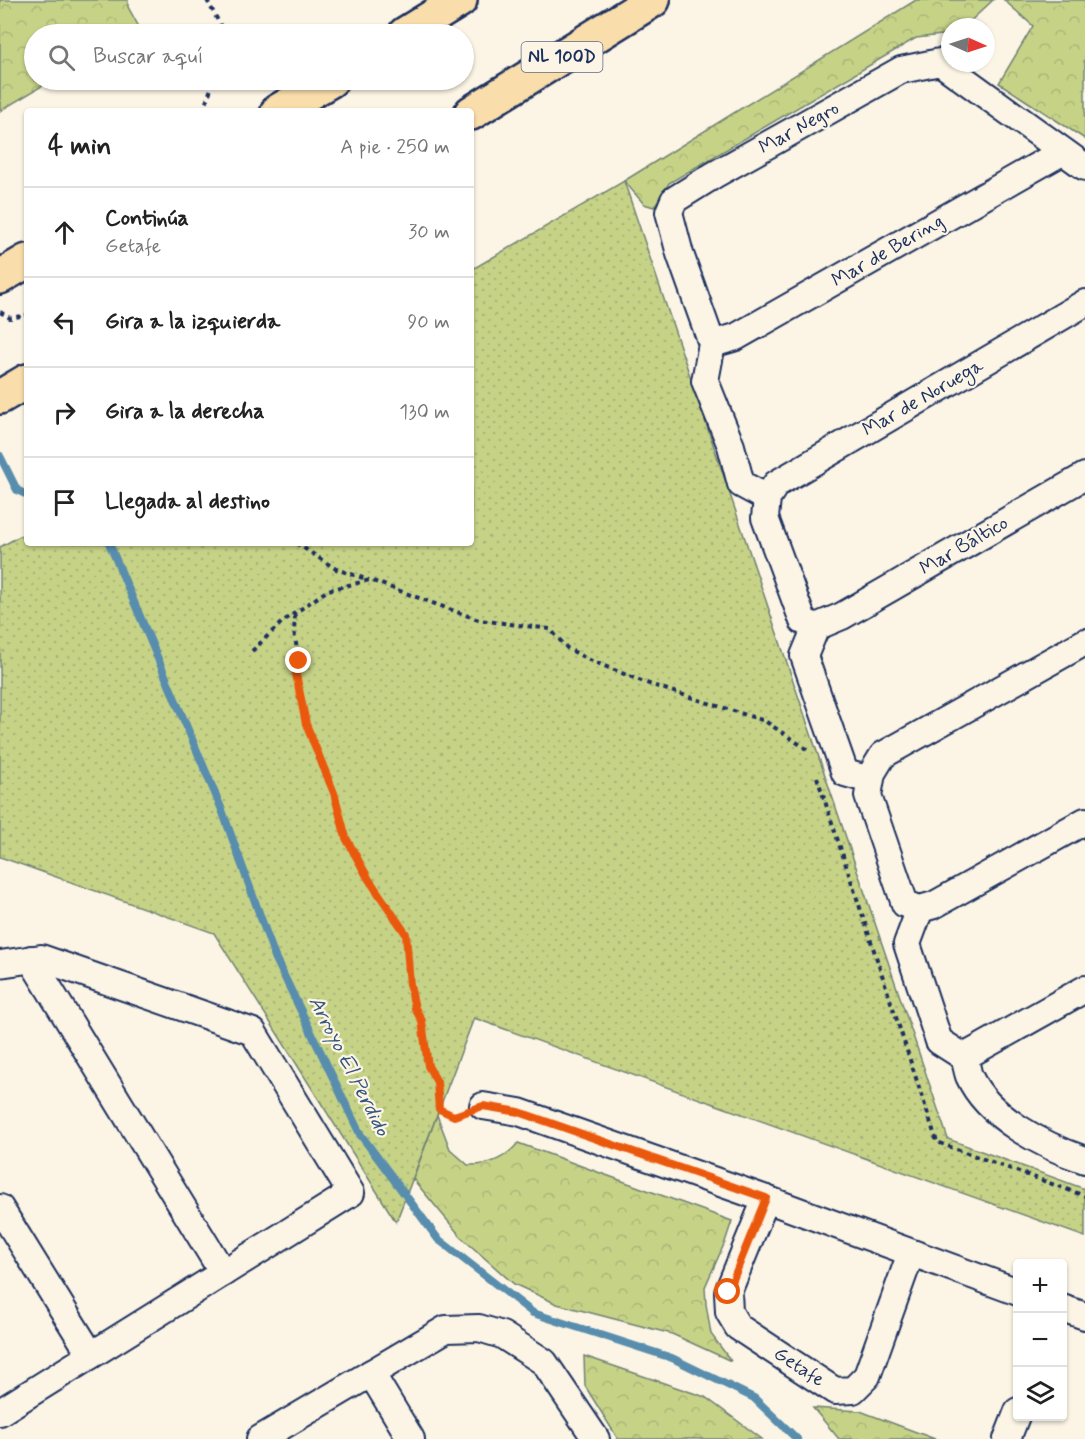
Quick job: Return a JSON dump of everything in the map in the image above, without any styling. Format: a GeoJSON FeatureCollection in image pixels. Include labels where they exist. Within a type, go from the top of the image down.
{"type":"FeatureCollection","features":[{"type":"Feature","properties":{"kind":"highway"},"geometry":{"type":"LineString","coordinates":[[421,24],[460,0]]}},
{"type":"Feature","properties":{"kind":"highway","name":"NL 100D"},"geometry":{"type":"LineString","coordinates":[[474,111],[653,0]]}},
{"type":"Feature","properties":{"kind":"highway"},"geometry":{"type":"LineString","coordinates":[[283,108],[314,90]]}},
{"type":"Feature","properties":{"kind":"highway"},"geometry":{"type":"LineString","coordinates":[[0,277],[24,263]]}},
{"type":"Feature","properties":{"kind":"highway"},"geometry":{"type":"LineString","coordinates":[[0,397],[24,383]]}},
{"type":"Feature","properties":{"kind":"street","name":"Mar Negro"},"geometry":{"type":"LineString","coordinates":[[712,344],[680,254],[669,212],[674,200],[714,175],[901,70],[940,62],[1062,152]]}},
{"type":"Feature","properties":{"kind":"street"},"geometry":{"type":"LineString","coordinates":[[1062,152],[1085,167]]}},
{"type":"Feature","properties":{"kind":"street","name":"Mar de Bering"},"geometry":{"type":"LineString","coordinates":[[712,344],[736,337],[1062,152]]}},
{"type":"Feature","properties":{"kind":"street","name":"Mar de Noruega"},"geometry":{"type":"LineString","coordinates":[[767,498],[777,484],[1085,303]]}},
{"type":"Feature","properties":{"kind":"street"},"geometry":{"type":"LineString","coordinates":[[712,344],[705,381],[731,446],[741,484],[767,498],[765,518],[803,621],[816,627],[804,656],[825,718],[845,773],[870,780]]}},
{"type":"Feature","properties":{"kind":"street","name":"Mar Báltico"},"geometry":{"type":"LineString","coordinates":[[816,627],[842,616],[1085,476]]}},
{"type":"Feature","properties":{"kind":"street"},"geometry":{"type":"LineString","coordinates":[[1085,642],[883,755],[872,773],[868,796],[905,904],[920,909],[934,905],[1085,821]]}},
{"type":"Feature","properties":{"kind":"street"},"geometry":{"type":"LineString","coordinates":[[920,909],[907,944],[939,1041],[964,1057],[969,1076],[985,1101],[1017,1128],[1057,1150],[1085,1160]]}},
{"type":"Feature","properties":{"kind":"street"},"geometry":{"type":"LineString","coordinates":[[0,964],[41,958],[253,1032],[351,1193],[0,1412]]}},
{"type":"Feature","properties":{"kind":"street"},"geometry":{"type":"LineString","coordinates":[[32,959],[223,1273]]}},
{"type":"Feature","properties":{"kind":"street"},"geometry":{"type":"LineString","coordinates":[[964,1057],[1085,989]]}},
{"type":"Feature","properties":{"kind":"street"},"geometry":{"type":"LineString","coordinates":[[483,1106],[519,1112],[766,1198],[1013,1291]]}},
{"type":"Feature","properties":{"kind":"street","name":"Getafe"},"geometry":{"type":"LineString","coordinates":[[766,1198],[728,1292],[729,1312],[738,1327],[836,1391],[853,1390],[867,1376],[911,1253]]}},
{"type":"Feature","properties":{"kind":"street"},"geometry":{"type":"LineString","coordinates":[[0,1208],[91,1355]]}},
{"type":"Feature","properties":{"kind":"street"},"geometry":{"type":"LineString","coordinates":[[1067,1310],[1085,1316]]}},
{"type":"Feature","properties":{"kind":"street"},"geometry":{"type":"LineString","coordinates":[[260,1439],[446,1329],[479,1328],[502,1335],[544,1362],[596,1439]]}},
{"type":"Feature","properties":{"kind":"street"},"geometry":{"type":"LineString","coordinates":[[371,1373],[411,1439]]}},
{"type":"Feature","properties":{"kind":"street"},"geometry":{"type":"LineString","coordinates":[[1007,1439],[1014,1421]]}},
{"type":"Feature","properties":{"kind":"path"},"geometry":{"type":"LineString","coordinates":[[207,0],[220,24]]}},
{"type":"Feature","properties":{"kind":"path"},"geometry":{"type":"LineString","coordinates":[[204,108],[210,90]]}},
{"type":"Feature","properties":{"kind":"path"},"geometry":{"type":"LineString","coordinates":[[0,312],[10,318],[24,316]]}},
{"type":"Feature","properties":{"kind":"path"},"geometry":{"type":"LineString","coordinates":[[301,546],[336,569],[479,621],[550,629],[567,648],[587,658],[649,684],[765,721],[808,750],[812,761]]}},
{"type":"Feature","properties":{"kind":"path"},"geometry":{"type":"LineString","coordinates":[[252,651],[282,622],[328,590],[370,580]]}},
{"type":"Feature","properties":{"kind":"path"},"geometry":{"type":"LineString","coordinates":[[295,614],[294,632],[299,661],[296,674],[306,724],[334,793],[346,838],[368,878],[406,934],[410,985],[415,1008],[422,1021],[428,1066],[437,1082],[439,1109],[454,1116],[483,1106]]}},
{"type":"Feature","properties":{"kind":"path"},"geometry":{"type":"LineString","coordinates":[[816,772],[937,1142],[1085,1196]]}},
{"type":"Feature","properties":{"kind":"green space"},"geometry":{"type":"Polygon","coordinates":[[[0,0],[128,0],[128,7],[137,24],[24,24],[24,90],[35,90],[0,111],[0,0]]]}},
{"type":"Feature","properties":{"kind":"green space"},"geometry":{"type":"Polygon","coordinates":[[[916,0],[993,0],[974,18],[941,18],[941,35],[916,38],[669,183],[654,207],[644,204],[624,181],[916,0]]]}},
{"type":"Feature","properties":{"kind":"green space"},"geometry":{"type":"Polygon","coordinates":[[[1004,0],[1085,0],[1085,139],[999,83],[1033,26],[1004,0]]]}},
{"type":"Feature","properties":{"kind":"green space"},"geometry":{"type":"Polygon","coordinates":[[[624,181],[948,1139],[1085,1189],[1085,1237],[474,1018],[396,1222],[214,933],[0,857],[0,547],[24,534],[24,546],[474,546],[474,268],[624,181]]]}},
{"type":"Feature","properties":{"kind":"green space"},"geometry":{"type":"Polygon","coordinates":[[[437,1115],[450,1149],[468,1165],[495,1161],[507,1154],[518,1143],[732,1221],[705,1287],[711,1334],[731,1361],[672,1334],[557,1304],[514,1284],[462,1238],[413,1179],[437,1115]]]}},
{"type":"Feature","properties":{"kind":"green space"},"geometry":{"type":"Polygon","coordinates":[[[584,1356],[705,1397],[762,1439],[618,1439],[585,1386],[584,1356]]]}},
{"type":"Feature","properties":{"kind":"green space"},"geometry":{"type":"Polygon","coordinates":[[[813,1408],[860,1411],[935,1439],[839,1439],[813,1408]]]}},
{"type":"Feature","properties":{"kind":"waterway","name":"Arroyo El Perdido"},"geometry":{"type":"LineString","coordinates":[[0,456],[17,490],[24,494]]}},
{"type":"Feature","properties":{"kind":"waterway","name":"Arroyo El Perdido"},"geometry":{"type":"LineString","coordinates":[[110,546],[222,810],[275,957],[360,1134],[438,1239],[533,1313],[672,1358],[754,1398],[797,1439]]}},
{"type":"Feature","properties":{"kind":"route"},"geometry":{"type":"LineString","coordinates":[[299,661],[296,674],[306,724],[334,793],[346,838],[368,878],[406,934],[410,985],[415,1008],[422,1021],[428,1066],[437,1082],[439,1109],[454,1116],[483,1106],[519,1112],[766,1198],[728,1292]]}}]}
